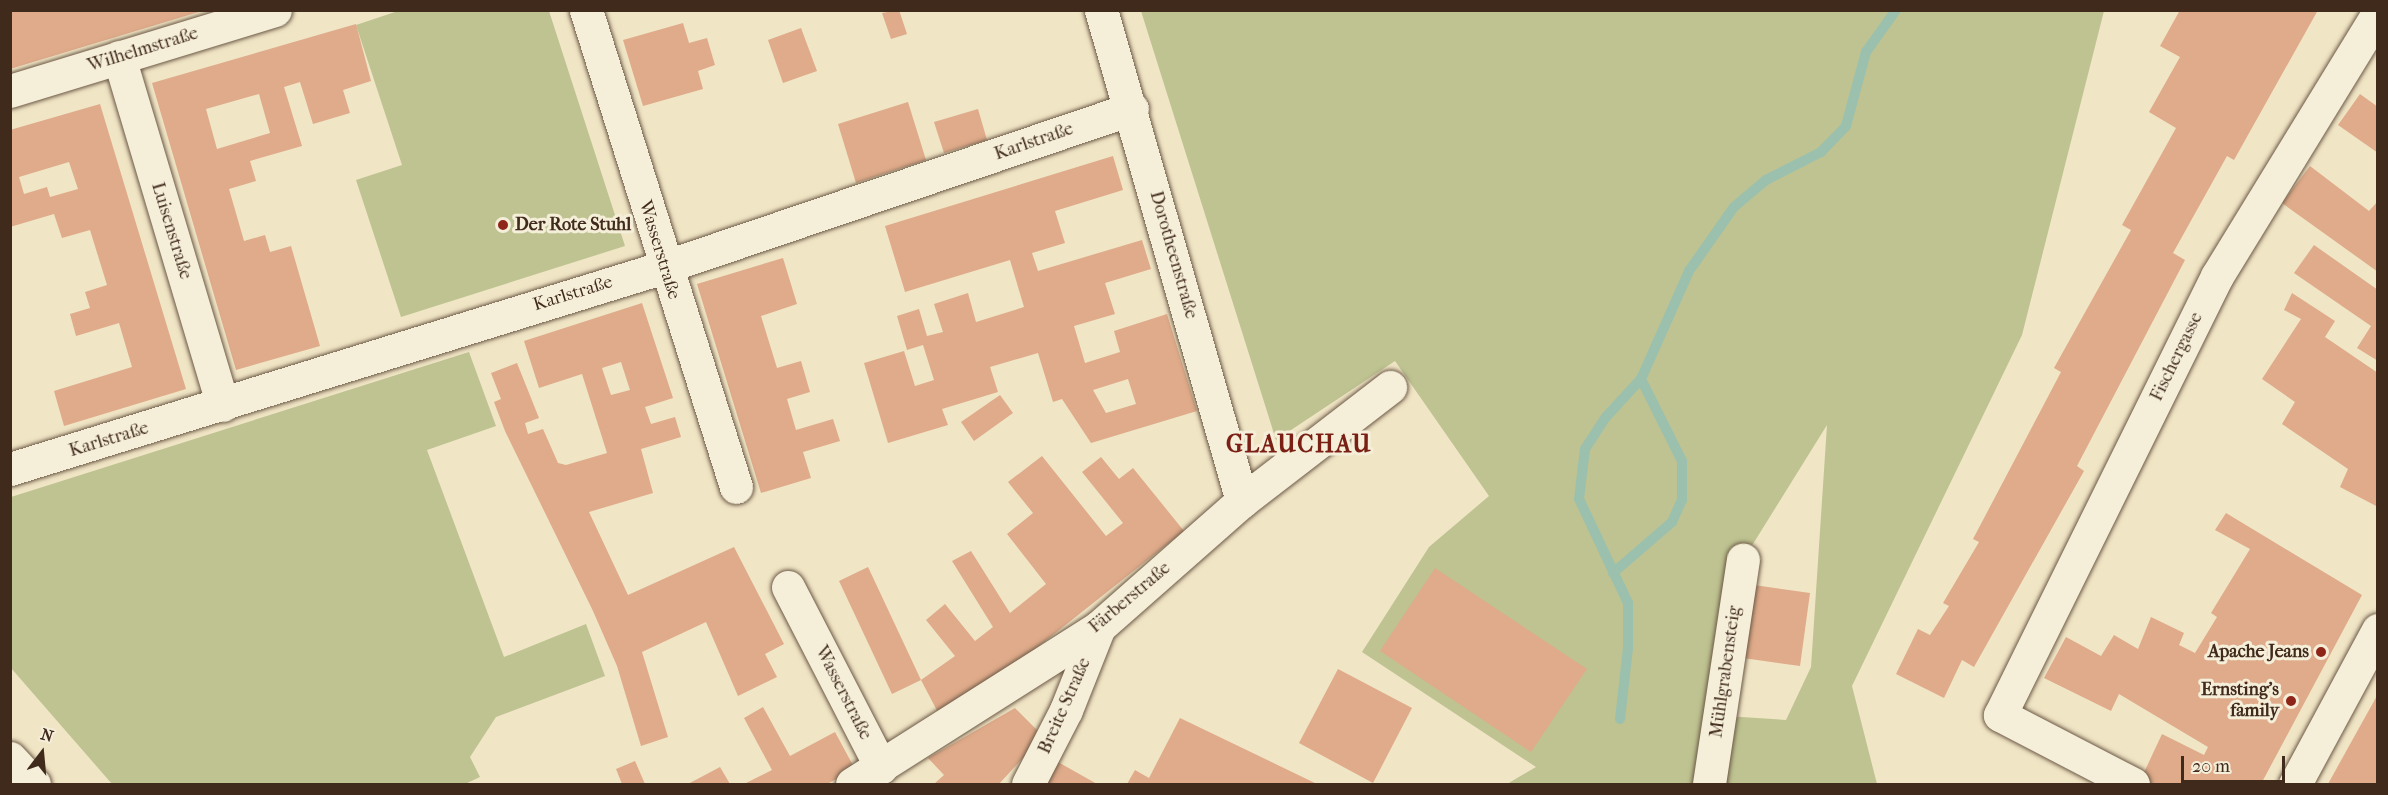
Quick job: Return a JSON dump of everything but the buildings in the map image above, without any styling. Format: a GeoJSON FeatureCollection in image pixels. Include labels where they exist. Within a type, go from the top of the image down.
{"type":"FeatureCollection","features":[{"type":"Feature","properties":{"kind":"street","name":"Wilhelmstraße"},"geometry":{"type":"LineString","coordinates":[[10,91],[275,10]]}},
{"type":"Feature","properties":{"kind":"street","name":"Wasserstraße"},"geometry":{"type":"LineString","coordinates":[[586,10],[664,267],[736,487]]}},
{"type":"Feature","properties":{"kind":"street","name":"Dorotheenstraße"},"geometry":{"type":"LineString","coordinates":[[1101,10],[1242,501]]}},
{"type":"Feature","properties":{"kind":"street","name":"Fischergasse"},"geometry":{"type":"LineString","coordinates":[[2133,784],[2000,715],[2217,276],[2378,13]]}},
{"type":"Feature","properties":{"kind":"street","name":"Luisenstraße"},"geometry":{"type":"LineString","coordinates":[[118,57],[223,405]]}},
{"type":"Feature","properties":{"kind":"street","name":"Karlstraße"},"geometry":{"type":"LineString","coordinates":[[10,469],[664,267],[1131,109]]}},
{"type":"Feature","properties":{"kind":"street","name":"Färberstraße"},"geometry":{"type":"LineString","coordinates":[[852,784],[1099,627],[1242,501],[1390,387]]}},
{"type":"Feature","properties":{"kind":"street","name":"Mühlgrabensteig"},"geometry":{"type":"LineString","coordinates":[[1710,784],[1743,560]]}},
{"type":"Feature","properties":{"kind":"street","name":"Wasserstraße"},"geometry":{"type":"LineString","coordinates":[[788,587],[881,767]]}},
{"type":"Feature","properties":{"kind":"street","name":"Breite Straße"},"geometry":{"type":"LineString","coordinates":[[1028,784],[1066,710],[1099,627]]}},
{"type":"Feature","properties":{"kind":"street"},"geometry":{"type":"LineString","coordinates":[[2295,784],[2378,630]]}},
{"type":"Feature","properties":{"kind":"street"},"geometry":{"type":"LineString","coordinates":[[10,758],[34,784]]}},
{"type":"Feature","properties":{"kind":"green space"},"geometry":{"type":"Polygon","coordinates":[[[398,11],[549,11],[625,246],[401,317],[356,180],[402,165],[356,25],[398,11]]]}},
{"type":"Feature","properties":{"kind":"green space"},"geometry":{"type":"Polygon","coordinates":[[[1141,11],[2104,11],[2022,335],[1852,686],[1877,784],[1507,784],[1536,767],[1362,652],[1429,547],[1489,496],[1395,361],[1276,440],[1141,11]],[[1827,425],[1743,560],[1726,716],[1786,720],[1811,667],[1827,425]]]}},
{"type":"Feature","properties":{"kind":"green space"},"geometry":{"type":"Polygon","coordinates":[[[469,352],[496,426],[427,450],[504,657],[586,624],[605,676],[496,717],[470,757],[480,777],[465,784],[112,784],[11,668],[11,497],[469,352]]]}},
{"type":"Feature","properties":{"kind":"waterway"},"geometry":{"type":"LineString","coordinates":[[1620,719],[1628,648],[1628,603],[1579,499],[1585,449],[1606,417],[1641,379],[1689,271],[1734,207],[1766,180],[1821,152],[1846,126],[1866,52],[1896,10]]}},
{"type":"Feature","properties":{"kind":"waterway"},"geometry":{"type":"LineString","coordinates":[[1613,573],[1672,522],[1682,500],[1682,461],[1641,379]]}},
{"type":"Feature","properties":{"kind":"place","name":"Der Rote Stuhl"},"geometry":{"type":"Point","coordinates":[503,225]}},
{"type":"Feature","properties":{"kind":"place","name":"Apache Jeans"},"geometry":{"type":"Point","coordinates":[2321,652]}},
{"type":"Feature","properties":{"kind":"place","name":"Ernsting's family"},"geometry":{"type":"Point","coordinates":[2291,701]}},
{"type":"Feature","properties":{"kind":"district","name":"GLAUCHAU"},"geometry":{"type":"Point","coordinates":[1299,445]}}]}
